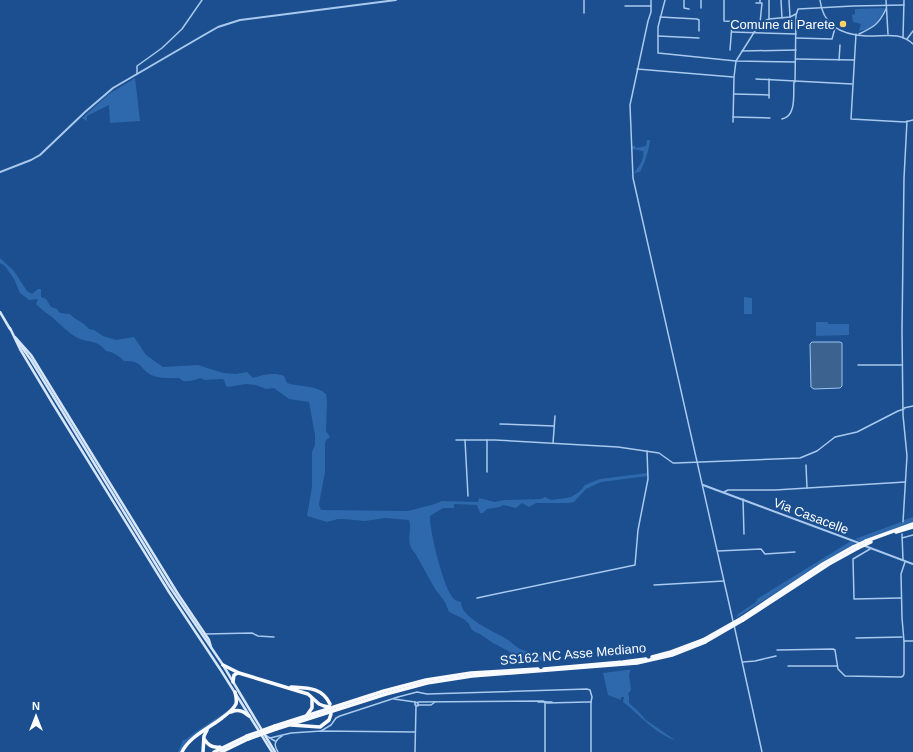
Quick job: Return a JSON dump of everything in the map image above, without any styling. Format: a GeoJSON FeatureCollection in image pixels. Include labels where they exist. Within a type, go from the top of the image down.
{"type":"FeatureCollection","features":[{"type":"Feature","properties":{"kind":"highway","name":"SS162 NC Asse Mediano"},"geometry":{"type":"LineString","coordinates":[[742,619],[823,564],[853,547],[913,525]]}},
{"type":"Feature","properties":{"kind":"highway","name":"SS162 NC Asse Mediano"},"geometry":{"type":"LineString","coordinates":[[276,728],[332,706],[402,687],[447,679],[603,665],[670,654],[704,641],[869,541]]}},
{"type":"Feature","properties":{"kind":"highway"},"geometry":{"type":"LineString","coordinates":[[223,665],[239,673],[308,694],[324,706],[332,706]]}},
{"type":"Feature","properties":{"kind":"highway"},"geometry":{"type":"LineString","coordinates":[[233,682],[234,675],[239,673]]}},
{"type":"Feature","properties":{"kind":"highway"},"geometry":{"type":"LineString","coordinates":[[284,686],[317,690],[322,693],[332,706]]}},
{"type":"Feature","properties":{"kind":"highway"},"geometry":{"type":"LineString","coordinates":[[182,752],[191,740],[230,712],[237,702],[235,692]]}},
{"type":"Feature","properties":{"kind":"highway","name":"SS162 NC Asse Mediano"},"geometry":{"type":"LineString","coordinates":[[214,752],[248,737],[385,692]]}},
{"type":"Feature","properties":{"kind":"highway"},"geometry":{"type":"LineString","coordinates":[[305,716],[312,708],[312,698]]}},
{"type":"Feature","properties":{"kind":"highway"},"geometry":{"type":"LineString","coordinates":[[230,712],[239,710],[250,716]]}},
{"type":"Feature","properties":{"kind":"highway"},"geometry":{"type":"LineString","coordinates":[[284,726],[294,725],[320,727],[329,720],[331,714]]}},
{"type":"Feature","properties":{"kind":"highway"},"geometry":{"type":"LineString","coordinates":[[203,752],[205,732],[208,729]]}},
{"type":"Feature","properties":{"kind":"highway","name":"SS162 NC Asse Mediano"},"geometry":{"type":"LineString","coordinates":[[221,752],[248,737]]}},
{"type":"Feature","properties":{"kind":"highway"},"geometry":{"type":"LineString","coordinates":[[204,739],[213,747],[223,747]]}},
{"type":"Feature","properties":{"kind":"highway"},"geometry":{"type":"LineString","coordinates":[[224,752],[234,745]]}},
{"type":"Feature","properties":{"kind":"main road"},"geometry":{"type":"LineString","coordinates":[[0,312],[272,752]]}},
{"type":"Feature","properties":{"kind":"main road"},"geometry":{"type":"LineString","coordinates":[[10,328],[16,342],[50,398],[169,586],[223,665],[276,752]]}},
{"type":"Feature","properties":{"kind":"main road"},"geometry":{"type":"LineString","coordinates":[[169,586],[205,634],[211,647]]}},
{"type":"Feature","properties":{"kind":"street"},"geometry":{"type":"LineString","coordinates":[[138,74],[137,66],[162,48],[178,33],[202,0]]}},
{"type":"Feature","properties":{"kind":"street"},"geometry":{"type":"LineString","coordinates":[[0,172],[40,155],[85,112],[113,88],[218,27],[240,20],[396,0]]}},
{"type":"Feature","properties":{"kind":"street"},"geometry":{"type":"LineString","coordinates":[[584,0],[584,13]]}},
{"type":"Feature","properties":{"kind":"street"},"geometry":{"type":"LineString","coordinates":[[650,0],[651,12],[630,105],[632,178],[718,550],[762,752]]}},
{"type":"Feature","properties":{"kind":"street"},"geometry":{"type":"LineString","coordinates":[[665,0],[660,17],[658,53],[736,61],[795,62]]}},
{"type":"Feature","properties":{"kind":"street"},"geometry":{"type":"LineString","coordinates":[[684,0],[684,8],[689,9]]}},
{"type":"Feature","properties":{"kind":"street"},"geometry":{"type":"LineString","coordinates":[[701,0],[701,8]]}},
{"type":"Feature","properties":{"kind":"street"},"geometry":{"type":"LineString","coordinates":[[724,0],[724,21],[760,23],[769,19],[790,17],[796,14]]}},
{"type":"Feature","properties":{"kind":"street"},"geometry":{"type":"LineString","coordinates":[[769,19],[770,0]]}},
{"type":"Feature","properties":{"kind":"street"},"geometry":{"type":"LineString","coordinates":[[781,0],[782,18]]}},
{"type":"Feature","properties":{"kind":"street"},"geometry":{"type":"LineString","coordinates":[[789,0],[790,17]]}},
{"type":"Feature","properties":{"kind":"street"},"geometry":{"type":"LineString","coordinates":[[820,0],[821,8],[827,20],[835,28],[846,33],[867,36],[892,35],[903,38],[913,44]]}},
{"type":"Feature","properties":{"kind":"street"},"geometry":{"type":"LineString","coordinates":[[886,0],[888,35]]}},
{"type":"Feature","properties":{"kind":"street"},"geometry":{"type":"LineString","coordinates":[[903,38],[904,0]]}},
{"type":"Feature","properties":{"kind":"street"},"geometry":{"type":"LineString","coordinates":[[733,122],[734,77],[736,61],[760,23],[762,4],[756,3]]}},
{"type":"Feature","properties":{"kind":"street"},"geometry":{"type":"LineString","coordinates":[[782,119],[788,117],[792,112],[796,58],[796,14],[798,9],[904,5]]}},
{"type":"Feature","properties":{"kind":"street"},"geometry":{"type":"LineString","coordinates":[[625,6],[650,6]]}},
{"type":"Feature","properties":{"kind":"street"},"geometry":{"type":"LineString","coordinates":[[857,34],[869,30],[879,22],[886,9]]}},
{"type":"Feature","properties":{"kind":"street"},"geometry":{"type":"LineString","coordinates":[[660,17],[697,19],[699,20],[699,31]]}},
{"type":"Feature","properties":{"kind":"street"},"geometry":{"type":"LineString","coordinates":[[730,50],[732,24]]}},
{"type":"Feature","properties":{"kind":"street"},"geometry":{"type":"LineString","coordinates":[[796,38],[832,40],[835,28]]}},
{"type":"Feature","properties":{"kind":"street"},"geometry":{"type":"LineString","coordinates":[[907,40],[913,31]]}},
{"type":"Feature","properties":{"kind":"street"},"geometry":{"type":"LineString","coordinates":[[732,32],[796,34]]}},
{"type":"Feature","properties":{"kind":"street"},"geometry":{"type":"LineString","coordinates":[[857,34],[852,84],[854,86],[851,119],[913,120]]}},
{"type":"Feature","properties":{"kind":"street"},"geometry":{"type":"LineString","coordinates":[[658,36],[699,38]]}},
{"type":"Feature","properties":{"kind":"street"},"geometry":{"type":"LineString","coordinates":[[839,60],[840,45]]}},
{"type":"Feature","properties":{"kind":"street"},"geometry":{"type":"LineString","coordinates":[[742,51],[796,50]]}},
{"type":"Feature","properties":{"kind":"street"},"geometry":{"type":"LineString","coordinates":[[796,58],[854,60]]}},
{"type":"Feature","properties":{"kind":"street"},"geometry":{"type":"LineString","coordinates":[[638,69],[734,77]]}},
{"type":"Feature","properties":{"kind":"street"},"geometry":{"type":"LineString","coordinates":[[756,79],[852,84]]}},
{"type":"Feature","properties":{"kind":"street"},"geometry":{"type":"LineString","coordinates":[[734,94],[769,96],[769,79]]}},
{"type":"Feature","properties":{"kind":"street"},"geometry":{"type":"LineString","coordinates":[[733,117],[770,118],[769,115]]}},
{"type":"Feature","properties":{"kind":"street"},"geometry":{"type":"LineString","coordinates":[[903,522],[907,456],[904,427],[902,365],[904,178],[907,121]]}},
{"type":"Feature","properties":{"kind":"street"},"geometry":{"type":"LineString","coordinates":[[858,365],[902,365]]}},
{"type":"Feature","properties":{"kind":"street"},"geometry":{"type":"LineString","coordinates":[[456,440],[487,440],[618,447],[660,453],[673,463],[800,458],[817,451],[835,437],[857,432],[904,408],[913,406]]}},
{"type":"Feature","properties":{"kind":"street"},"geometry":{"type":"LineString","coordinates":[[553,443],[555,416]]}},
{"type":"Feature","properties":{"kind":"street"},"geometry":{"type":"LineString","coordinates":[[500,424],[554,426]]}},
{"type":"Feature","properties":{"kind":"street"},"geometry":{"type":"LineString","coordinates":[[465,440],[468,496]]}},
{"type":"Feature","properties":{"kind":"street"},"geometry":{"type":"LineString","coordinates":[[487,440],[487,472]]}},
{"type":"Feature","properties":{"kind":"street"},"geometry":{"type":"LineString","coordinates":[[477,598],[635,565],[638,530],[648,479],[647,451]]}},
{"type":"Feature","properties":{"kind":"street"},"geometry":{"type":"LineString","coordinates":[[806,465],[807,488]]}},
{"type":"Feature","properties":{"kind":"street"},"geometry":{"type":"LineString","coordinates":[[724,492],[728,490],[807,488],[905,482]]}},
{"type":"Feature","properties":{"kind":"street","name":"Via Casacelle"},"geometry":{"type":"LineString","coordinates":[[703,485],[913,564]]}},
{"type":"Feature","properties":{"kind":"street"},"geometry":{"type":"LineString","coordinates":[[743,499],[744,534]]}},
{"type":"Feature","properties":{"kind":"street"},"geometry":{"type":"LineString","coordinates":[[777,650],[834,649],[837,666],[840,672],[845,676],[903,676],[905,661],[901,598],[901,574],[904,561],[902,534]]}},
{"type":"Feature","properties":{"kind":"street"},"geometry":{"type":"LineString","coordinates":[[902,538],[913,535]]}},
{"type":"Feature","properties":{"kind":"street"},"geometry":{"type":"LineString","coordinates":[[871,548],[853,559],[854,599],[901,598]]}},
{"type":"Feature","properties":{"kind":"street"},"geometry":{"type":"LineString","coordinates":[[718,550],[761,549],[765,554],[795,552]]}},
{"type":"Feature","properties":{"kind":"street"},"geometry":{"type":"LineString","coordinates":[[654,584],[724,581]]}},
{"type":"Feature","properties":{"kind":"street"},"geometry":{"type":"LineString","coordinates":[[205,634],[252,633],[258,636],[274,636]]}},
{"type":"Feature","properties":{"kind":"street"},"geometry":{"type":"LineString","coordinates":[[856,638],[897,638],[903,636]]}},
{"type":"Feature","properties":{"kind":"street"},"geometry":{"type":"LineString","coordinates":[[904,641],[913,641]]}},
{"type":"Feature","properties":{"kind":"street"},"geometry":{"type":"LineString","coordinates":[[742,662],[755,661],[776,656]]}},
{"type":"Feature","properties":{"kind":"street"},"geometry":{"type":"LineString","coordinates":[[788,666],[837,666]]}},
{"type":"Feature","properties":{"kind":"street"},"geometry":{"type":"LineString","coordinates":[[322,731],[340,716],[417,692],[427,694],[587,689],[590,690],[592,697],[590,702],[592,752]]}},
{"type":"Feature","properties":{"kind":"street"},"geometry":{"type":"LineString","coordinates":[[394,699],[417,704],[431,705],[435,702],[590,702]]}},
{"type":"Feature","properties":{"kind":"street"},"geometry":{"type":"LineString","coordinates":[[545,702],[545,752]]}},
{"type":"Feature","properties":{"kind":"street"},"geometry":{"type":"LineString","coordinates":[[415,752],[417,704]]}},
{"type":"Feature","properties":{"kind":"street"},"geometry":{"type":"LineString","coordinates":[[270,738],[290,733],[322,731],[415,732]]}},
{"type":"Feature","properties":{"kind":"street"},"geometry":{"type":"LineString","coordinates":[[264,734],[275,741]]}},
{"type":"Feature","properties":{"kind":"street"},"geometry":{"type":"LineString","coordinates":[[275,741],[282,735]]}},
{"type":"Feature","properties":{"kind":"street"},"geometry":{"type":"LineString","coordinates":[[275,741],[276,752]]}},
{"type":"Feature","properties":{"kind":"shaded area"},"geometry":{"type":"Polygon","coordinates":[[[885,8],[878,20],[868,29],[859,31],[861,24],[853,22],[852,15],[855,14],[855,9],[885,8]]]}},
{"type":"Feature","properties":{"kind":"shaded area"},"geometry":{"type":"Polygon","coordinates":[[[135,78],[140,121],[110,123],[109,105],[87,116],[87,121],[82,118],[109,94],[135,78]]]}},
{"type":"Feature","properties":{"kind":"shaded area"},"geometry":{"type":"Polygon","coordinates":[[[647,140],[650,140],[645,160],[640,172],[634,173],[641,163],[643,151],[632,149],[632,146],[635,146],[636,148],[646,146],[647,140]]]}},
{"type":"Feature","properties":{"kind":"shaded area"},"geometry":{"type":"Polygon","coordinates":[[[0,258],[14,271],[27,291],[32,294],[38,289],[41,289],[41,297],[46,299],[51,307],[57,309],[60,313],[70,314],[89,329],[94,330],[103,336],[116,340],[134,337],[146,355],[163,367],[198,365],[223,373],[236,374],[247,372],[253,378],[268,374],[276,374],[284,376],[287,383],[317,389],[326,394],[326,431],[330,437],[325,443],[325,472],[319,504],[321,510],[408,511],[442,501],[478,502],[479,498],[495,502],[504,500],[541,499],[545,497],[551,500],[571,497],[579,492],[585,485],[600,479],[647,473],[648,476],[601,482],[586,489],[574,502],[536,503],[529,507],[522,503],[516,508],[503,505],[500,507],[487,509],[483,513],[480,513],[477,505],[454,504],[454,508],[443,508],[430,516],[430,523],[437,556],[444,580],[452,596],[455,600],[461,602],[462,608],[472,619],[505,638],[520,649],[544,658],[544,661],[531,662],[493,643],[471,629],[469,624],[464,619],[449,612],[445,602],[435,589],[410,545],[409,520],[385,518],[365,521],[338,519],[327,522],[307,516],[312,487],[312,452],[315,445],[315,435],[309,402],[289,399],[274,388],[266,389],[256,385],[246,384],[228,387],[222,379],[205,380],[200,378],[192,381],[183,381],[179,378],[161,378],[151,375],[137,363],[124,361],[116,354],[106,351],[99,344],[80,339],[70,333],[36,304],[38,299],[29,300],[20,293],[14,279],[5,266],[0,263],[0,258]]]}},
{"type":"Feature","properties":{"kind":"shaded area"},"geometry":{"type":"Polygon","coordinates":[[[744,297],[752,298],[752,314],[744,314],[744,297]]]}},
{"type":"Feature","properties":{"kind":"shaded area"},"geometry":{"type":"Polygon","coordinates":[[[816,322],[828,322],[828,324],[849,324],[849,335],[816,336],[816,322]]]}},
{"type":"Feature","properties":{"kind":"shaded area"},"geometry":{"type":"Polygon","coordinates":[[[812,342],[842,343],[842,386],[840,388],[814,389],[811,387],[810,344],[812,342]]]}},
{"type":"Feature","properties":{"kind":"shaded area"},"geometry":{"type":"Polygon","coordinates":[[[913,517],[913,523],[860,542],[855,539],[901,522],[904,523],[904,520],[913,517]]]}},
{"type":"Feature","properties":{"kind":"shaded area"},"geometry":{"type":"Polygon","coordinates":[[[851,541],[855,544],[736,618],[738,614],[756,602],[757,599],[851,541]]]}},
{"type":"Feature","properties":{"kind":"shaded area"},"geometry":{"type":"Polygon","coordinates":[[[631,670],[629,674],[631,690],[628,694],[629,703],[646,720],[675,740],[661,733],[623,702],[624,697],[621,697],[621,700],[608,695],[603,673],[631,670]]]}},
{"type":"Feature","properties":{"kind":"shaded area"},"geometry":{"type":"Polygon","coordinates":[[[233,707],[204,729],[181,752],[178,752],[183,740],[233,707]]]}},
{"type":"Feature","properties":{"kind":"place","name":"Comune di Parete"},"geometry":{"type":"Point","coordinates":[843,24]}}]}
